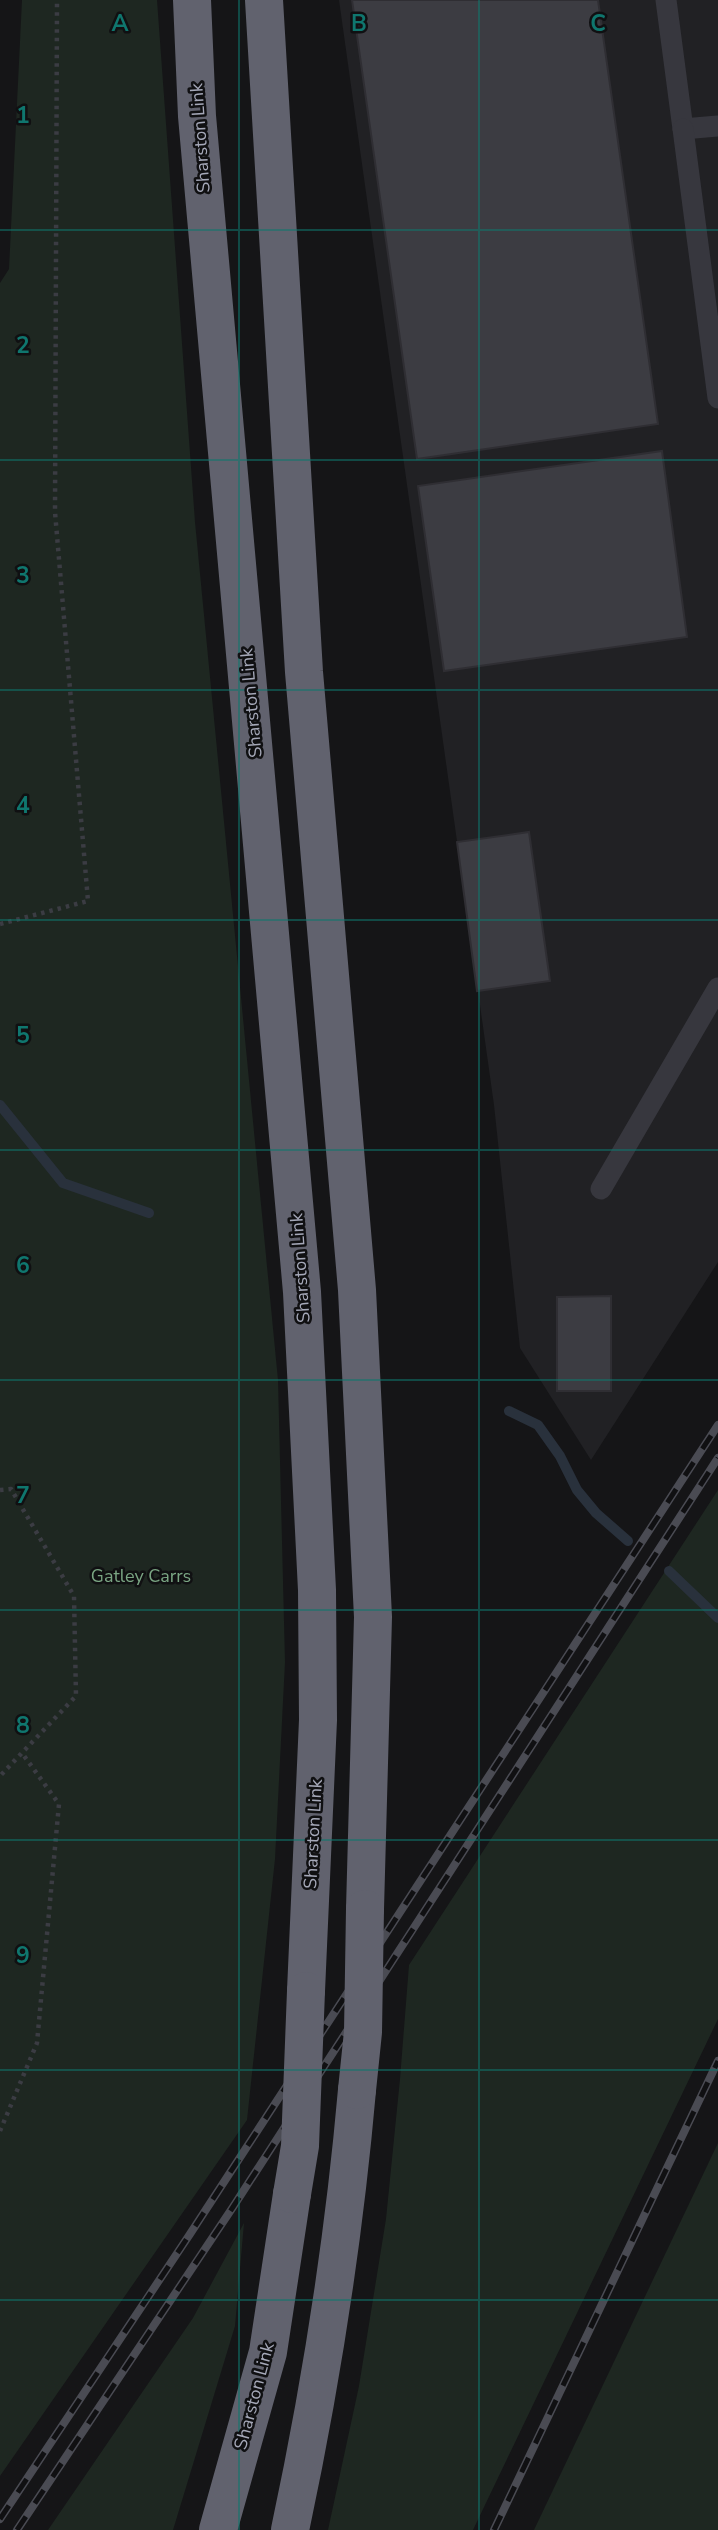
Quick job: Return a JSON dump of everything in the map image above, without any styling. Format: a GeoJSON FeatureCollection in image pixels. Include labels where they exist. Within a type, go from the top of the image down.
{"type":"FeatureCollection","features":[{"type":"Feature","properties":{"kind":"highway","name":"Sharston Link"},"geometry":{"type":"LineString","coordinates":[[192,0],[197,116],[302,1292],[317,1590],[318,1720],[300,2146],[268,2352],[218,2530]]}},
{"type":"Feature","properties":{"kind":"highway"},"geometry":{"type":"LineString","coordinates":[[264,0],[304,672],[357,1290],[373,1617],[363,2032],[351,2157],[334,2286],[290,2530]]}},
{"type":"Feature","properties":{"kind":"lane"},"geometry":{"type":"LineString","coordinates":[[667,0],[718,398]]}},
{"type":"Feature","properties":{"kind":"lane"},"geometry":{"type":"LineString","coordinates":[[683,129],[718,126]]}},
{"type":"Feature","properties":{"kind":"lane"},"geometry":{"type":"LineString","coordinates":[[601,1189],[718,988]]}},
{"type":"Feature","properties":{"kind":"path"},"geometry":{"type":"LineString","coordinates":[[0,924],[88,901],[55,512],[57,0]]}},
{"type":"Feature","properties":{"kind":"path"},"geometry":{"type":"LineString","coordinates":[[0,1490],[11,1489],[74,1596],[76,1696],[0,1776]]}},
{"type":"Feature","properties":{"kind":"path"},"geometry":{"type":"LineString","coordinates":[[0,2131],[37,2043],[59,1804],[22,1753]]}},
{"type":"Feature","properties":{"kind":"shaded area"},"geometry":{"type":"Polygon","coordinates":[[[339,0],[718,0],[718,1262],[591,1460],[520,1348],[494,1105],[339,0]]]}},
{"type":"Feature","properties":{"kind":"green space","name":"Gatley Carrs"},"geometry":{"type":"Polygon","coordinates":[[[22,0],[157,0],[195,522],[278,1380],[285,1662],[275,1859],[247,2120],[0,2476],[0,283],[9,269],[22,0]]]}},
{"type":"Feature","properties":{"kind":"green space"},"geometry":{"type":"Polygon","coordinates":[[[718,1490],[718,2019],[473,2530],[328,2530],[359,2386],[386,2219],[409,1965],[718,1490]]]}},
{"type":"Feature","properties":{"kind":"green space"},"geometry":{"type":"Polygon","coordinates":[[[718,2143],[718,2530],[534,2530],[718,2143]]]}},
{"type":"Feature","properties":{"kind":"green space"},"geometry":{"type":"Polygon","coordinates":[[[244,2223],[235,2326],[173,2530],[48,2530],[193,2318],[244,2223]]]}},
{"type":"Feature","properties":{"kind":"building"},"geometry":{"type":"Polygon","coordinates":[[[352,0],[598,0],[658,424],[417,459],[352,0]]]}},
{"type":"Feature","properties":{"kind":"building"},"geometry":{"type":"Polygon","coordinates":[[[662,451],[687,637],[444,671],[418,486],[662,451]]]}},
{"type":"Feature","properties":{"kind":"building"},"geometry":{"type":"Polygon","coordinates":[[[529,832],[550,981],[477,991],[457,842],[529,832]]]}},
{"type":"Feature","properties":{"kind":"building"},"geometry":{"type":"Polygon","coordinates":[[[611,1296],[611,1391],[557,1391],[557,1297],[611,1296]]]}},
{"type":"Feature","properties":{"kind":"waterway"},"geometry":{"type":"LineString","coordinates":[[0,1105],[63,1183],[149,1213]]}},
{"type":"Feature","properties":{"kind":"waterway"},"geometry":{"type":"LineString","coordinates":[[509,1411],[538,1425],[560,1456],[577,1490],[596,1513],[628,1541]]}},
{"type":"Feature","properties":{"kind":"waterway"},"geometry":{"type":"LineString","coordinates":[[669,1571],[718,1618]]}},
{"type":"Feature","properties":{"kind":"railway"},"geometry":{"type":"LineString","coordinates":[[0,2519],[190,2234],[718,1425]]}},
{"type":"Feature","properties":{"kind":"railway"},"geometry":{"type":"LineString","coordinates":[[17,2530],[233,2207],[718,1458]]}},
{"type":"Feature","properties":{"kind":"railway"},"geometry":{"type":"LineString","coordinates":[[494,2530],[718,2061]]}}]}
